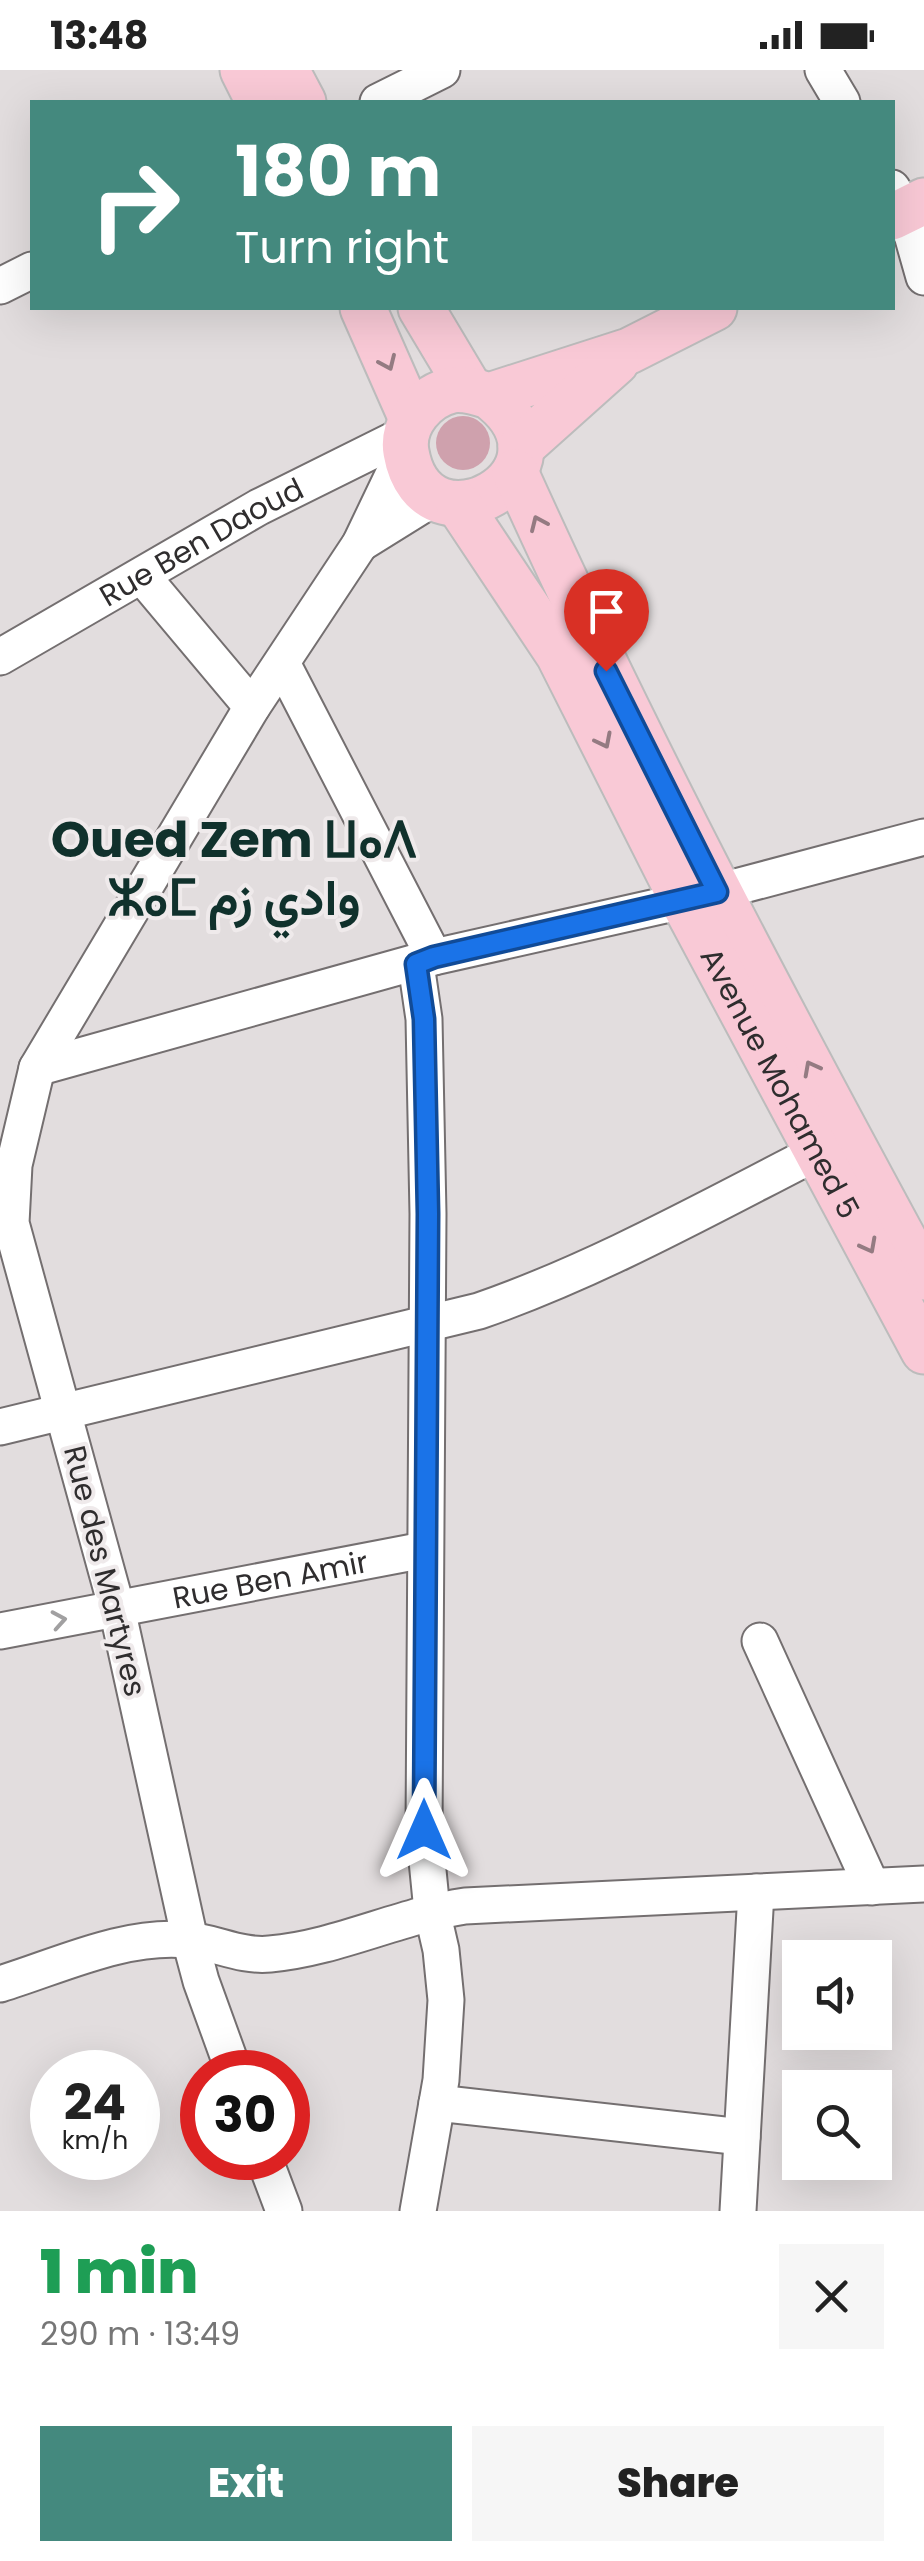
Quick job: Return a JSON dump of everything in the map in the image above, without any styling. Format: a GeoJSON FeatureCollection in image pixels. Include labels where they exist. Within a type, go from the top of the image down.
{"type":"FeatureCollection","features":[{"type":"Feature","properties":{"kind":"main road"},"geometry":{"type":"LineString","coordinates":[[242,70],[258,100]]}},
{"type":"Feature","properties":{"kind":"main road"},"geometry":{"type":"LineString","coordinates":[[286,70],[302,100]]}},
{"type":"Feature","properties":{"kind":"main road"},"geometry":{"type":"LineString","coordinates":[[364,310],[408,434],[414,478],[447,501],[574,646]]}},
{"type":"Feature","properties":{"kind":"main road"},"geometry":{"type":"LineString","coordinates":[[422,310],[480,393],[506,409],[517,427],[518,460],[574,646]]}},
{"type":"Feature","properties":{"kind":"main road"},"geometry":{"type":"LineString","coordinates":[[408,434],[436,396],[453,390],[480,393],[629,350],[710,310]]}},
{"type":"Feature","properties":{"kind":"main road"},"geometry":{"type":"LineString","coordinates":[[447,501],[482,502],[501,490],[518,460],[629,350]]}},
{"type":"Feature","properties":{"kind":"main road","name":"Avenue Mohamed 5"},"geometry":{"type":"LineString","coordinates":[[574,646],[700,896],[833,1144],[924,1351]]}},
{"type":"Feature","properties":{"kind":"main road","name":"Avenue Mohamed 5"},"geometry":{"type":"LineString","coordinates":[[833,1144],[924,1276]]}},
{"type":"Feature","properties":{"kind":"street"},"geometry":{"type":"LineString","coordinates":[[382,100],[442,70]]}},
{"type":"Feature","properties":{"kind":"street"},"geometry":{"type":"LineString","coordinates":[[823,70],[841,100]]}},
{"type":"Feature","properties":{"kind":"street"},"geometry":{"type":"LineString","coordinates":[[904,204],[924,276]]}},
{"type":"Feature","properties":{"kind":"street"},"geometry":{"type":"LineString","coordinates":[[0,286],[30,271]]}},
{"type":"Feature","properties":{"kind":"street","name":"Rue des Martyres"},"geometry":{"type":"LineString","coordinates":[[227,2050],[190,1940],[117,1609],[11,1223],[14,1165],[37,1068],[252,707],[360,544],[408,434]]}},
{"type":"Feature","properties":{"kind":"street","name":"Rue Ben Daoud"},"geometry":{"type":"LineString","coordinates":[[2,651],[142,576],[259,507],[408,434]]}},
{"type":"Feature","properties":{"kind":"street"},"geometry":{"type":"LineString","coordinates":[[360,544],[447,501]]}},
{"type":"Feature","properties":{"kind":"street"},"geometry":{"type":"LineString","coordinates":[[142,576],[252,707]]}},
{"type":"Feature","properties":{"kind":"street"},"geometry":{"type":"LineString","coordinates":[[282,662],[426,960],[424,1830],[446,2000],[437,2103],[418,2211]]}},
{"type":"Feature","properties":{"kind":"street"},"geometry":{"type":"LineString","coordinates":[[37,1068],[426,960],[700,896],[924,837]]}},
{"type":"Feature","properties":{"kind":"street"},"geometry":{"type":"LineString","coordinates":[[0,1428],[427,1324],[518,1298],[833,1144]]}},
{"type":"Feature","properties":{"kind":"street","name":"Rue Ben Amir"},"geometry":{"type":"LineString","coordinates":[[0,1630],[424,1550]]}},
{"type":"Feature","properties":{"kind":"street"},"geometry":{"type":"LineString","coordinates":[[760,1640],[872,1886]]}},
{"type":"Feature","properties":{"kind":"street"},"geometry":{"type":"LineString","coordinates":[[0,1984],[132,1943],[190,1940],[232,1952],[268,1954],[311,1946],[432,1911],[528,1901],[924,1884]]}},
{"type":"Feature","properties":{"kind":"street"},"geometry":{"type":"LineString","coordinates":[[738,2211],[756,1892]]}},
{"type":"Feature","properties":{"kind":"street"},"geometry":{"type":"LineString","coordinates":[[437,2103],[742,2137]]}},
{"type":"Feature","properties":{"kind":"street"},"geometry":{"type":"LineString","coordinates":[[272,2180],[284,2211]]}},
{"type":"Feature","properties":{"kind":"shaded area"},"geometry":{"type":"Polygon","coordinates":[[[463,416],[482,424],[490,443],[482,462],[463,470],[444,462],[436,443],[444,424],[463,416]]]}},
{"type":"Feature","properties":{"kind":"district","name":"Oued Zem ⵡⴰⴷ ⵣⴰⵎ وادي زم"},"geometry":{"type":"Point","coordinates":[234,868]}},
{"type":"Feature","properties":{"kind":"route"},"geometry":{"type":"LineString","coordinates":[[424,1830],[428,1214],[424,1019],[416,964],[717,892],[606,671]]}}]}
